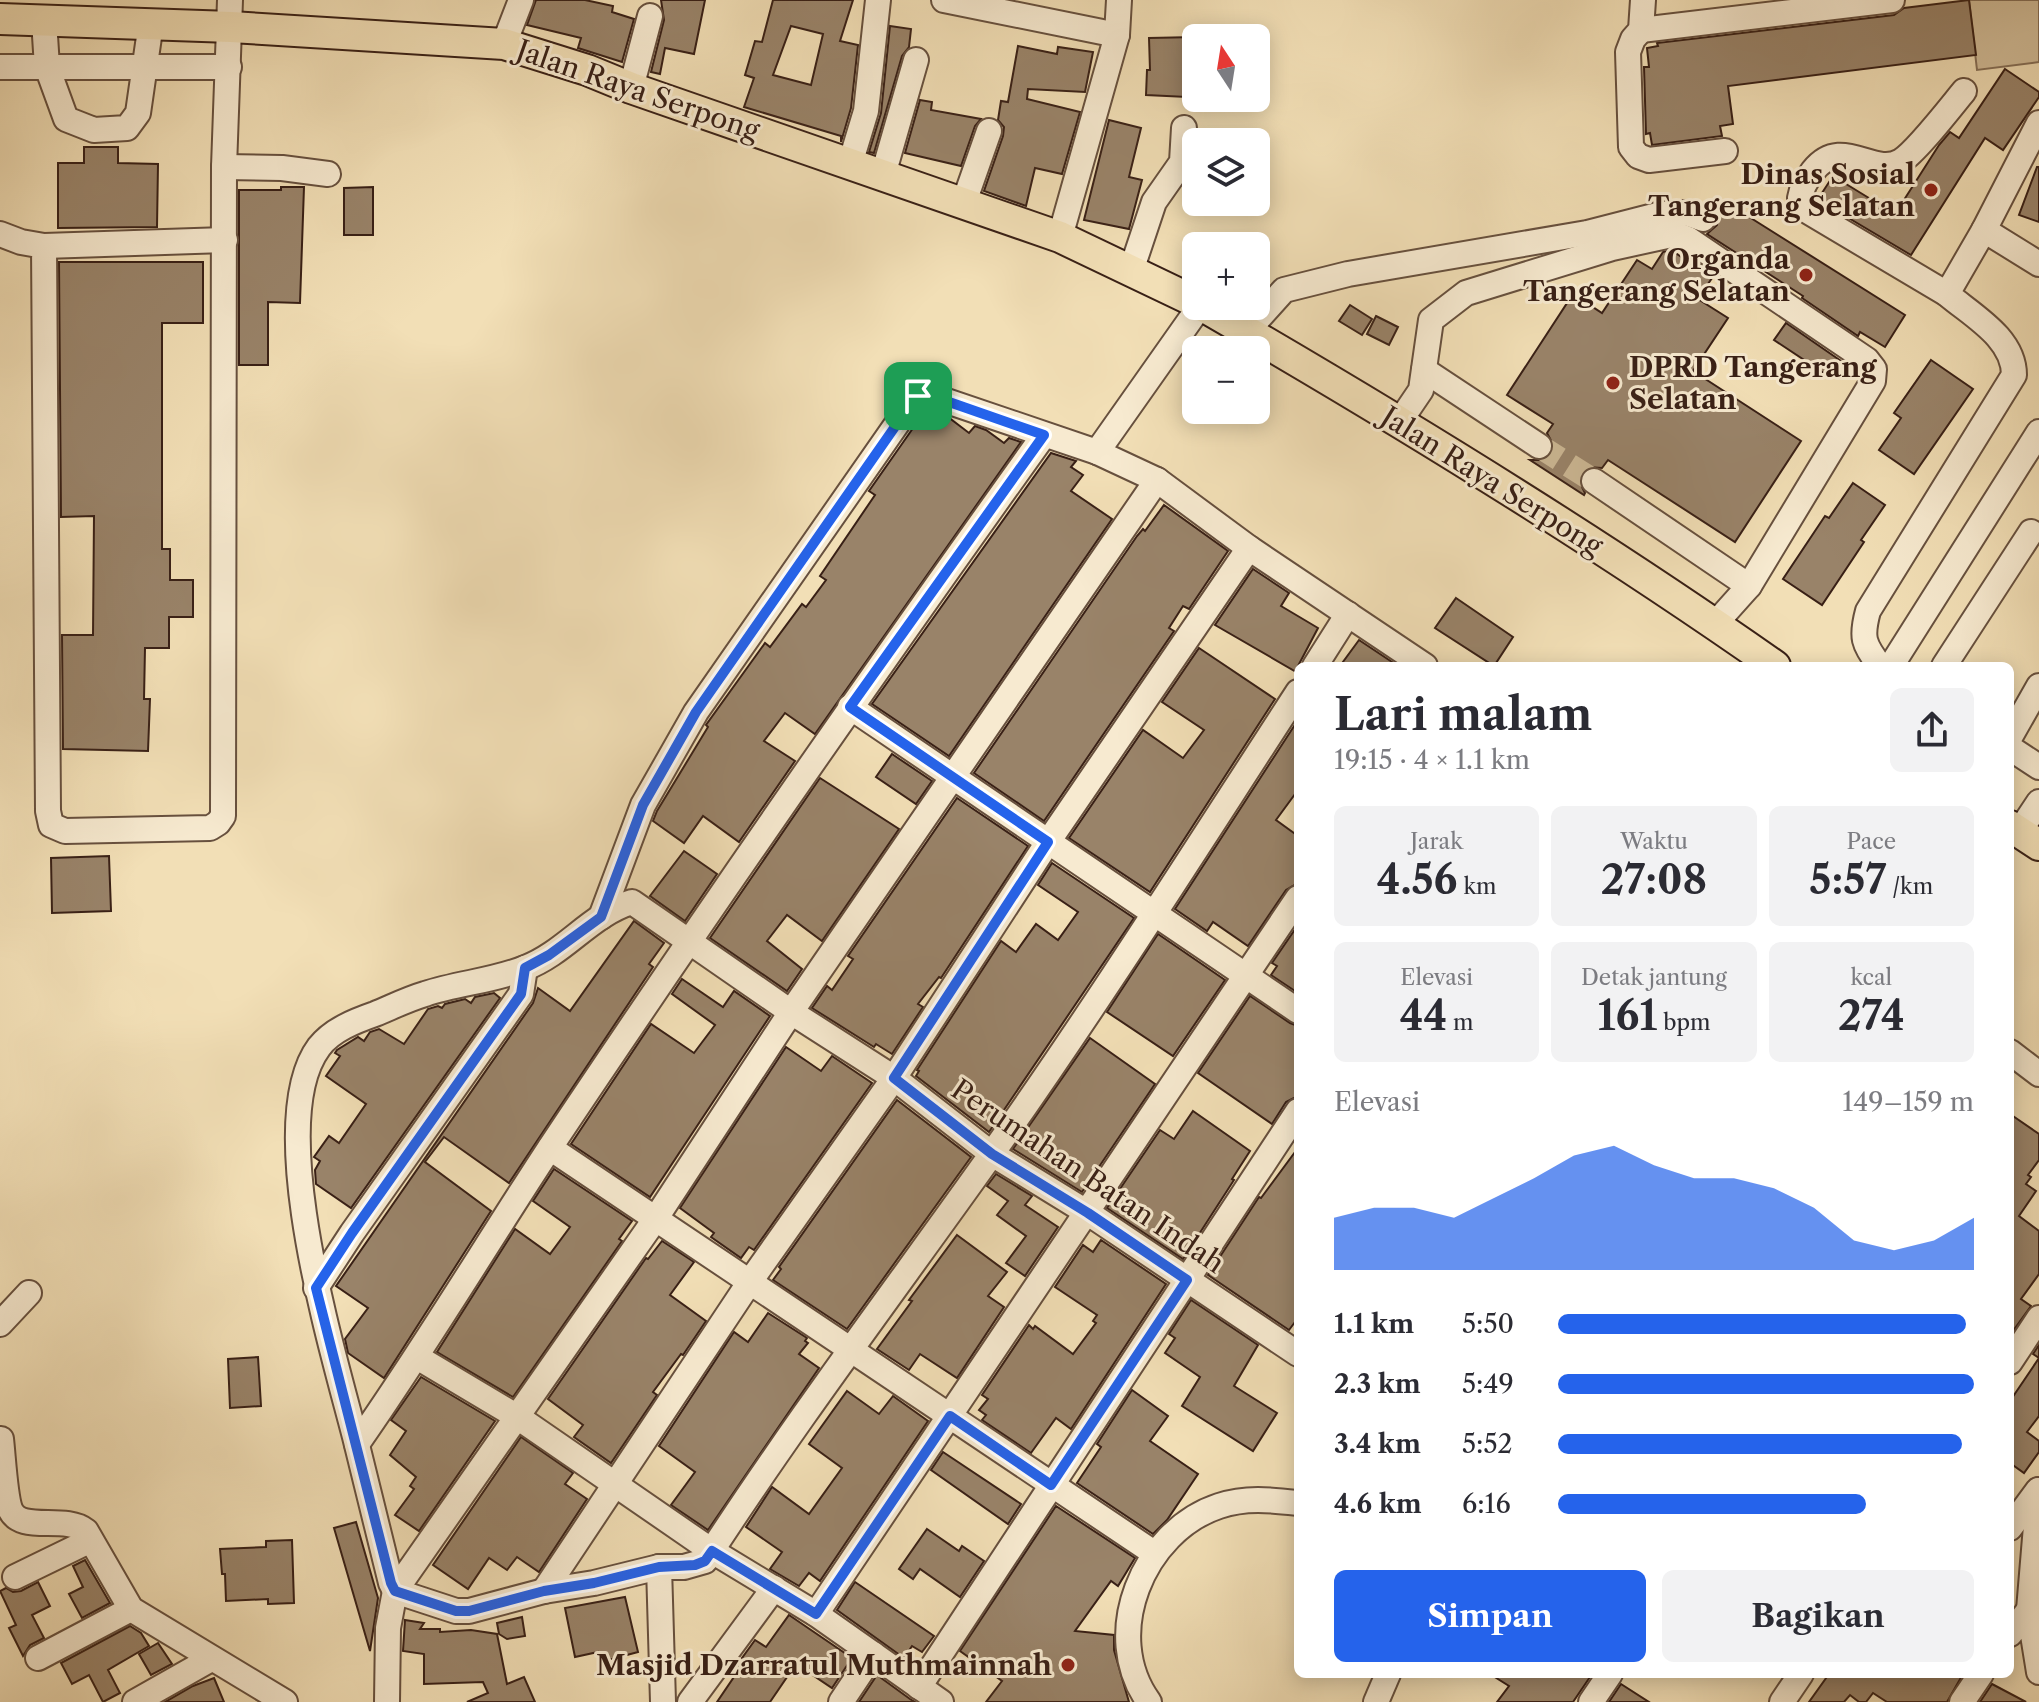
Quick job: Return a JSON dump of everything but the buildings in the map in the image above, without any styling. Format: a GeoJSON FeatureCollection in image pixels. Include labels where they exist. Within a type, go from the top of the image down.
{"type":"FeatureCollection","features":[{"type":"Feature","properties":{"kind":"main road","name":"Jalan Raya Serpong"},"geometry":{"type":"LineString","coordinates":[[0,19],[151,23],[230,13],[504,44],[587,70],[1060,237],[1182,296]]}},
{"type":"Feature","properties":{"kind":"main road","name":"Jalan Raya Serpong"},"geometry":{"type":"LineString","coordinates":[[1227,320],[1400,421],[1769,662]]}},
{"type":"Feature","properties":{"kind":"street"},"geometry":{"type":"LineString","coordinates":[[504,44],[521,0]]}},
{"type":"Feature","properties":{"kind":"street"},"geometry":{"type":"LineString","coordinates":[[850,164],[866,111],[878,0]]}},
{"type":"Feature","properties":{"kind":"street"},"geometry":{"type":"LineString","coordinates":[[944,0],[1117,35]]}},
{"type":"Feature","properties":{"kind":"street"},"geometry":{"type":"LineString","coordinates":[[1060,237],[1117,35],[1119,0]]}},
{"type":"Feature","properties":{"kind":"street"},"geometry":{"type":"LineString","coordinates":[[1643,0],[1641,30],[1628,52],[1631,147],[1635,154],[1649,160],[1725,151]]}},
{"type":"Feature","properties":{"kind":"street"},"geometry":{"type":"LineString","coordinates":[[1641,30],[1892,0]]}},
{"type":"Feature","properties":{"kind":"street"},"geometry":{"type":"LineString","coordinates":[[44,246],[48,811],[51,825],[65,831],[210,828],[223,816],[224,167],[230,13]]}},
{"type":"Feature","properties":{"kind":"street"},"geometry":{"type":"LineString","coordinates":[[631,88],[650,16]]}},
{"type":"Feature","properties":{"kind":"street"},"geometry":{"type":"LineString","coordinates":[[44,20],[47,67],[66,119],[94,130],[127,128],[138,113],[151,23]]}},
{"type":"Feature","properties":{"kind":"street"},"geometry":{"type":"LineString","coordinates":[[883,175],[916,60]]}},
{"type":"Feature","properties":{"kind":"street"},"geometry":{"type":"LineString","coordinates":[[0,67],[229,67]]}},
{"type":"Feature","properties":{"kind":"street"},"geometry":{"type":"LineString","coordinates":[[1877,662],[1868,651],[1862,632],[1868,611],[2014,375],[2014,361],[2008,346],[1947,294],[1809,212],[1800,198],[1802,186],[1827,158],[1842,155],[1888,165],[1904,160],[1964,91]]}},
{"type":"Feature","properties":{"kind":"street"},"geometry":{"type":"LineString","coordinates":[[1947,294],[2039,123]]}},
{"type":"Feature","properties":{"kind":"street"},"geometry":{"type":"LineString","coordinates":[[963,205],[989,131]]}},
{"type":"Feature","properties":{"kind":"street"},"geometry":{"type":"LineString","coordinates":[[1131,271],[1155,199],[1167,187],[1182,162]]}},
{"type":"Feature","properties":{"kind":"street"},"geometry":{"type":"LineString","coordinates":[[224,167],[282,168],[328,174]]}},
{"type":"Feature","properties":{"kind":"street"},"geometry":{"type":"LineString","coordinates":[[1247,331],[1284,290],[1348,274],[1587,233],[1661,214],[1686,213],[1703,219]]}},
{"type":"Feature","properties":{"kind":"street"},"geometry":{"type":"LineString","coordinates":[[1984,230],[2039,264]]}},
{"type":"Feature","properties":{"kind":"street"},"geometry":{"type":"LineString","coordinates":[[0,234],[44,246],[225,240]]}},
{"type":"Feature","properties":{"kind":"street"},"geometry":{"type":"LineString","coordinates":[[1400,421],[1421,390],[1431,320],[1466,293],[1612,248],[1676,234],[1688,239],[1867,360],[1874,369],[1873,381],[1749,586],[1715,624]]}},
{"type":"Feature","properties":{"kind":"street"},"geometry":{"type":"LineString","coordinates":[[1097,452],[1189,320]]}},
{"type":"Feature","properties":{"kind":"street"},"geometry":{"type":"LineString","coordinates":[[1424,370],[1539,446]]}},
{"type":"Feature","properties":{"kind":"street"},"geometry":{"type":"LineString","coordinates":[[601,917],[643,805],[696,712],[915,398],[929,395],[1097,452],[1157,480],[1249,548],[1419,662]]}},
{"type":"Feature","properties":{"kind":"street"},"geometry":{"type":"LineString","coordinates":[[1894,662],[2039,432]]}},
{"type":"Feature","properties":{"kind":"street"},"geometry":{"type":"LineString","coordinates":[[357,1444],[417,1357],[550,1148],[690,941],[850,707],[1044,435]]}},
{"type":"Feature","properties":{"kind":"street"},"geometry":{"type":"LineString","coordinates":[[387,1702],[388,1628],[395,1591],[656,1218],[791,1012],[1157,480]]}},
{"type":"Feature","properties":{"kind":"street"},"geometry":{"type":"LineString","coordinates":[[1594,481],[1749,586]]}},
{"type":"Feature","properties":{"kind":"street"},"geometry":{"type":"LineString","coordinates":[[1947,662],[2031,532]]}},
{"type":"Feature","properties":{"kind":"street"},"geometry":{"type":"LineString","coordinates":[[544,1591],[749,1283],[894,1078],[1048,842],[1249,548]]}},
{"type":"Feature","properties":{"kind":"street"},"geometry":{"type":"LineString","coordinates":[[1318,662],[1348,614]]}},
{"type":"Feature","properties":{"kind":"street"},"geometry":{"type":"LineString","coordinates":[[2014,746],[2039,686]]}},
{"type":"Feature","properties":{"kind":"street"},"geometry":{"type":"LineString","coordinates":[[395,1591],[456,1611],[469,1611],[544,1591],[659,1567],[684,1567],[708,1556],[850,1347],[992,1154],[1294,698]]}},
{"type":"Feature","properties":{"kind":"street"},"geometry":{"type":"LineString","coordinates":[[850,707],[1294,1008]]}},
{"type":"Feature","properties":{"kind":"street"},"geometry":{"type":"LineString","coordinates":[[2014,752],[2039,767]]}},
{"type":"Feature","properties":{"kind":"street"},"geometry":{"type":"LineString","coordinates":[[2023,834],[2039,802]]}},
{"type":"Feature","properties":{"kind":"street","name":"Perumahan Batan Indah"},"geometry":{"type":"LineString","coordinates":[[395,1591],[316,1288],[298,1172],[299,1109],[306,1073],[319,1046],[345,1025],[426,994],[525,968],[549,955],[601,917],[632,902],[791,1012],[894,1078],[992,1154],[1294,1347]]}},
{"type":"Feature","properties":{"kind":"street"},"geometry":{"type":"LineString","coordinates":[[816,1614],[1294,904]]}},
{"type":"Feature","properties":{"kind":"street"},"geometry":{"type":"LineString","coordinates":[[316,1288],[521,994],[525,968]]}},
{"type":"Feature","properties":{"kind":"street"},"geometry":{"type":"LineString","coordinates":[[919,1687],[1294,1117]]}},
{"type":"Feature","properties":{"kind":"street"},"geometry":{"type":"LineString","coordinates":[[550,1148],[1154,1553]]}},
{"type":"Feature","properties":{"kind":"street"},"geometry":{"type":"LineString","coordinates":[[0,1324],[29,1293]]}},
{"type":"Feature","properties":{"kind":"street"},"geometry":{"type":"LineString","coordinates":[[2014,1356],[2039,1318]]}},
{"type":"Feature","properties":{"kind":"street"},"geometry":{"type":"LineString","coordinates":[[417,1357],[516,1416],[615,1484],[708,1556],[774,1588],[816,1614],[941,1702]]}},
{"type":"Feature","properties":{"kind":"street"},"geometry":{"type":"LineString","coordinates":[[1,1439],[11,1510],[19,1520],[76,1524],[86,1531],[131,1609],[285,1702]]}},
{"type":"Feature","properties":{"kind":"street"},"geometry":{"type":"LineString","coordinates":[[2014,1523],[2039,1490]]}},
{"type":"Feature","properties":{"kind":"street"},"geometry":{"type":"LineString","coordinates":[[2014,1621],[2023,1592],[2039,1490]]}},
{"type":"Feature","properties":{"kind":"street"},"geometry":{"type":"LineString","coordinates":[[1149,1702],[1132,1663],[1129,1625],[1136,1587],[1154,1553],[1183,1525],[1218,1506],[1258,1499],[1294,1503]]}},
{"type":"Feature","properties":{"kind":"street"},"geometry":{"type":"LineString","coordinates":[[15,1577],[89,1541]]}},
{"type":"Feature","properties":{"kind":"street"},"geometry":{"type":"LineString","coordinates":[[659,1567],[663,1702]]}},
{"type":"Feature","properties":{"kind":"street"},"geometry":{"type":"LineString","coordinates":[[690,1702],[774,1588]]}},
{"type":"Feature","properties":{"kind":"street"},"geometry":{"type":"LineString","coordinates":[[2023,1592],[2039,1672]]}},
{"type":"Feature","properties":{"kind":"street"},"geometry":{"type":"LineString","coordinates":[[38,1658],[131,1609]]}},
{"type":"Feature","properties":{"kind":"street"},"geometry":{"type":"LineString","coordinates":[[841,1702],[873,1654]]}},
{"type":"Feature","properties":{"kind":"street"},"geometry":{"type":"LineString","coordinates":[[135,1702],[211,1659]]}},
{"type":"Feature","properties":{"kind":"street"},"geometry":{"type":"LineString","coordinates":[[1376,1702],[1386,1678]]}},
{"type":"Feature","properties":{"kind":"street"},"geometry":{"type":"LineString","coordinates":[[1591,1702],[1607,1678]]}},
{"type":"Feature","properties":{"kind":"street"},"geometry":{"type":"LineString","coordinates":[[1782,1702],[1798,1678]]}},
{"type":"Feature","properties":{"kind":"street"},"geometry":{"type":"LineString","coordinates":[[1962,1702],[1978,1678]]}},
{"type":"Feature","properties":{"kind":"shaded area"},"geometry":{"type":"Polygon","coordinates":[[[1969,0],[2039,0],[2039,62],[1977,70],[1969,0]]]}},
{"type":"Feature","properties":{"kind":"tunnel"},"geometry":{"type":"LineString","coordinates":[[1539,446],[1594,481]]}},
{"type":"Feature","properties":{"kind":"place","name":"Dinas Sosial Tangerang Selatan"},"geometry":{"type":"Point","coordinates":[1931,190]}},
{"type":"Feature","properties":{"kind":"place","name":"Organda Tangerang Selatan"},"geometry":{"type":"Point","coordinates":[1806,275]}},
{"type":"Feature","properties":{"kind":"place","name":"DPRD Tangerang Selatan"},"geometry":{"type":"Point","coordinates":[1613,383]}},
{"type":"Feature","properties":{"kind":"place","name":"Masjid Dzarratul Muthmainnah"},"geometry":{"type":"Point","coordinates":[1068,1665]}},
{"type":"Feature","properties":{"kind":"route"},"geometry":{"type":"LineString","coordinates":[[929,395],[1044,435],[850,707],[1048,842],[894,1078],[992,1154],[1088,1213],[1187,1280],[1051,1485],[950,1416],[816,1614],[712,1551],[705,1561],[695,1565],[659,1567],[544,1591],[469,1611],[429,1604],[395,1591],[316,1288],[521,994],[525,968],[549,955],[601,917],[643,805],[696,712],[918,396],[929,395]]}}]}
